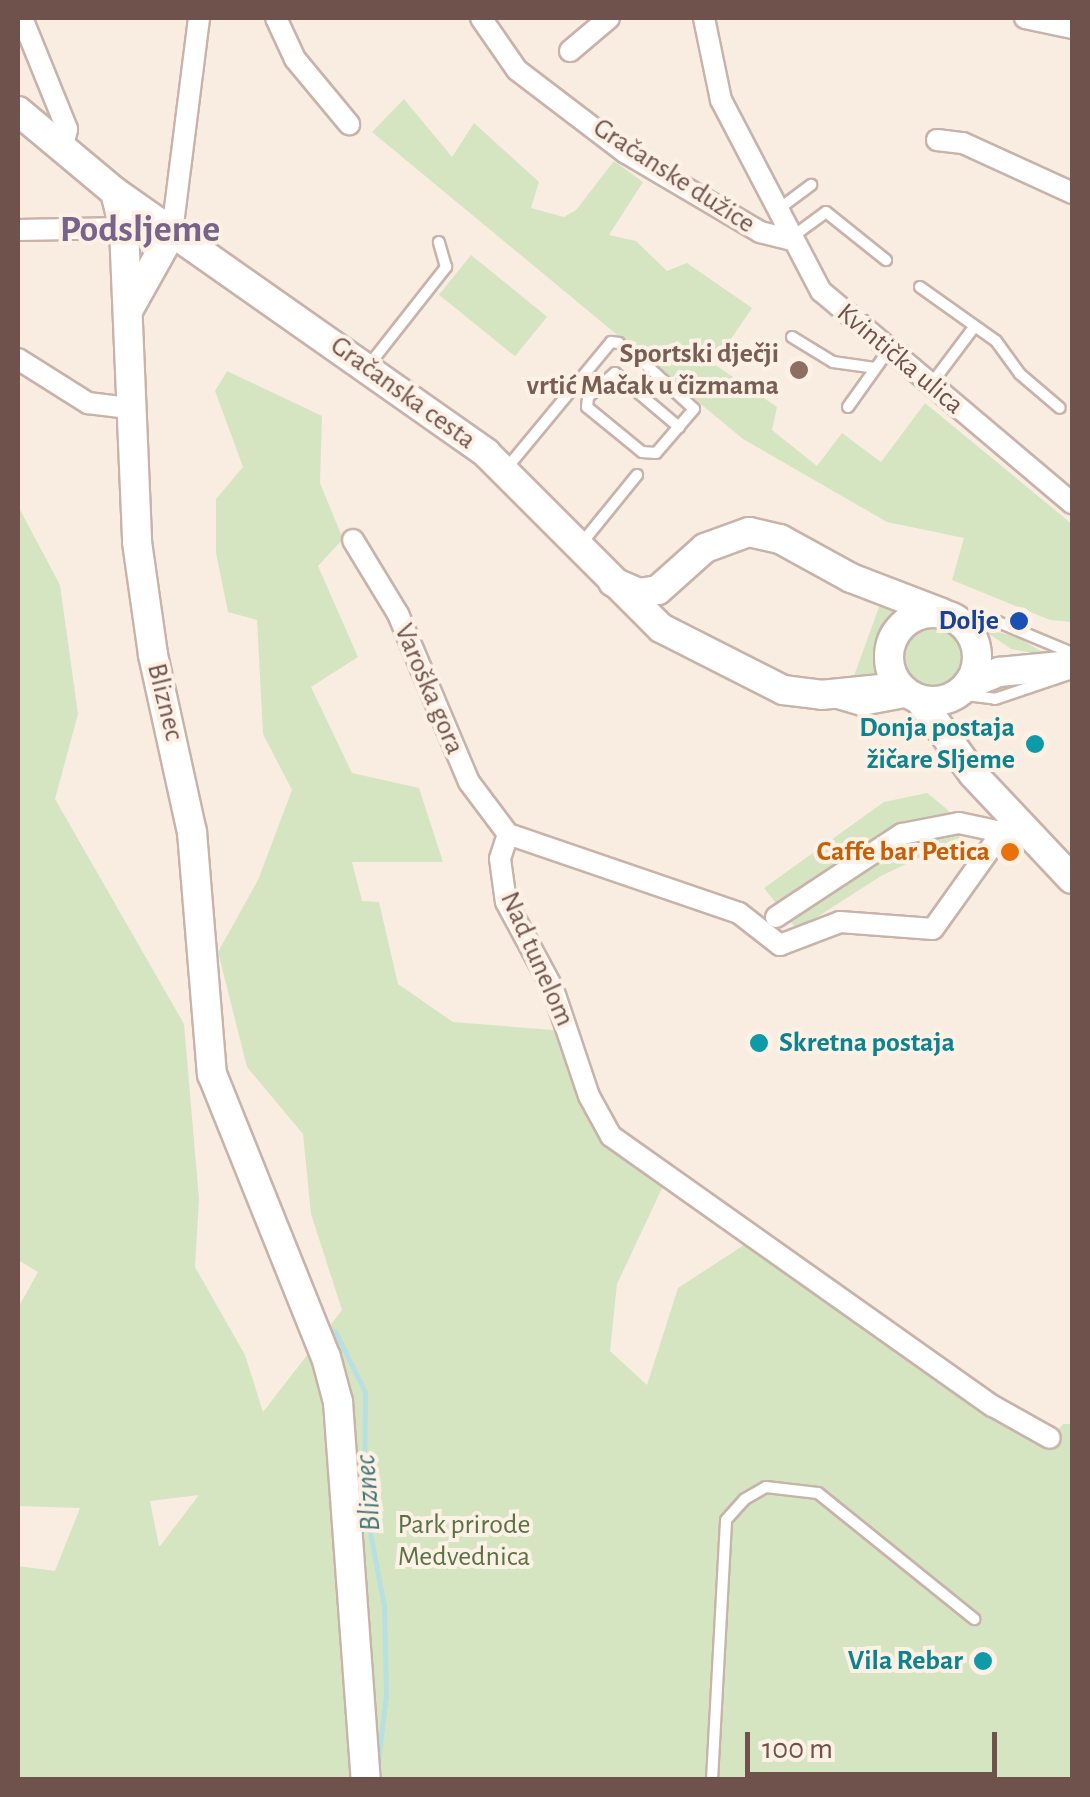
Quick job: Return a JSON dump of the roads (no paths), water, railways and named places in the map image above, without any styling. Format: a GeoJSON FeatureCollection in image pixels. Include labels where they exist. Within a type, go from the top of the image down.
{"type":"FeatureCollection","features":[{"type":"Feature","properties":{"kind":"main road","name":"Gračanska cesta"},"geometry":{"type":"LineString","coordinates":[[18,111],[114,192],[368,366],[505,470],[662,628],[748,676],[821,694],[910,693]]}},
{"type":"Feature","properties":{"kind":"main road","name":"Bliznec"},"geometry":{"type":"LineString","coordinates":[[114,192],[124,228],[129,408],[153,655],[192,832],[212,1074],[338,1402],[366,1780]]}},
{"type":"Feature","properties":{"kind":"main road","name":"Bliznec"},"geometry":{"type":"LineString","coordinates":[[126,319],[137,286],[172,232]]}},
{"type":"Feature","properties":{"kind":"main road"},"geometry":{"type":"LineString","coordinates":[[662,628],[655,611],[668,584],[705,548],[749,532],[947,615],[974,640],[1031,667]]}},
{"type":"Feature","properties":{"kind":"main road"},"geometry":{"type":"LineString","coordinates":[[612,581],[639,593],[668,584]]}},
{"type":"Feature","properties":{"kind":"main road"},"geometry":{"type":"LineString","coordinates":[[947,615],[917,616],[894,636],[888,660],[1012,828],[1072,879]]}},
{"type":"Feature","properties":{"kind":"main road"},"geometry":{"type":"LineString","coordinates":[[956,751],[949,722],[975,670],[974,640]]}},
{"type":"Feature","properties":{"kind":"main road"},"geometry":{"type":"LineString","coordinates":[[910,693],[962,690],[1031,667],[1072,668]]}},
{"type":"Feature","properties":{"kind":"street"},"geometry":{"type":"LineString","coordinates":[[22,18],[67,129],[62,150]]}},
{"type":"Feature","properties":{"kind":"street"},"geometry":{"type":"LineString","coordinates":[[172,232],[198,18]]}},
{"type":"Feature","properties":{"kind":"street"},"geometry":{"type":"LineString","coordinates":[[276,18],[295,59],[349,124]]}},
{"type":"Feature","properties":{"kind":"street","name":"Gračanske dužice"},"geometry":{"type":"LineString","coordinates":[[481,18],[517,70],[626,153],[760,232],[789,239]]}},
{"type":"Feature","properties":{"kind":"street"},"geometry":{"type":"LineString","coordinates":[[570,51],[609,18]]}},
{"type":"Feature","properties":{"kind":"street","name":"Kvintička ulica"},"geometry":{"type":"LineString","coordinates":[[704,18],[721,100],[789,239],[822,291],[888,351],[1072,503]]}},
{"type":"Feature","properties":{"kind":"street"},"geometry":{"type":"LineString","coordinates":[[1025,18],[1072,28]]}},
{"type":"Feature","properties":{"kind":"street"},"geometry":{"type":"LineString","coordinates":[[937,140],[963,143],[1072,193]]}},
{"type":"Feature","properties":{"kind":"street"},"geometry":{"type":"LineString","coordinates":[[18,230],[124,228]]}},
{"type":"Feature","properties":{"kind":"street"},"geometry":{"type":"LineString","coordinates":[[18,359],[88,403],[129,408]]}},
{"type":"Feature","properties":{"kind":"street","name":"Varoška gora"},"geometry":{"type":"LineString","coordinates":[[353,540],[398,614],[469,782],[508,834]]}},
{"type":"Feature","properties":{"kind":"street"},"geometry":{"type":"LineString","coordinates":[[776,917],[902,834],[959,822],[1012,828]]}},
{"type":"Feature","properties":{"kind":"street"},"geometry":{"type":"LineString","coordinates":[[508,834],[739,914],[780,945],[840,922],[933,929],[1012,828]]}},
{"type":"Feature","properties":{"kind":"street","name":"Nad tunelom"},"geometry":{"type":"LineString","coordinates":[[508,834],[500,859],[506,902],[553,989],[589,1096],[611,1136],[993,1406],[1050,1438]]}},
{"type":"Feature","properties":{"kind":"lane"},"geometry":{"type":"LineString","coordinates":[[776,211],[811,186]]}},
{"type":"Feature","properties":{"kind":"lane"},"geometry":{"type":"LineString","coordinates":[[789,239],[826,212],[886,260]]}},
{"type":"Feature","properties":{"kind":"lane"},"geometry":{"type":"LineString","coordinates":[[368,366],[446,267],[439,242]]}},
{"type":"Feature","properties":{"kind":"lane"},"geometry":{"type":"LineString","coordinates":[[920,287],[976,326],[1060,408]]}},
{"type":"Feature","properties":{"kind":"lane"},"geometry":{"type":"LineString","coordinates":[[931,384],[976,326]]}},
{"type":"Feature","properties":{"kind":"lane"},"geometry":{"type":"LineString","coordinates":[[792,337],[833,362],[874,368]]}},
{"type":"Feature","properties":{"kind":"lane"},"geometry":{"type":"LineString","coordinates":[[505,470],[611,342],[619,343]]}},
{"type":"Feature","properties":{"kind":"lane"},"geometry":{"type":"LineString","coordinates":[[848,406],[888,351]]}},
{"type":"Feature","properties":{"kind":"lane"},"geometry":{"type":"LineString","coordinates":[[642,362],[693,404],[679,427],[650,455],[586,402],[614,372],[679,427]]}},
{"type":"Feature","properties":{"kind":"lane"},"geometry":{"type":"LineString","coordinates":[[579,546],[637,475]]}},
{"type":"Feature","properties":{"kind":"lane"},"geometry":{"type":"LineString","coordinates":[[947,615],[998,622],[1072,653]]}},
{"type":"Feature","properties":{"kind":"lane"},"geometry":{"type":"LineString","coordinates":[[962,690],[995,699],[1072,668]]}},
{"type":"Feature","properties":{"kind":"lane"},"geometry":{"type":"LineString","coordinates":[[712,1780],[726,1520],[745,1499],[766,1487],[818,1493],[974,1619]]}},
{"type":"Feature","properties":{"kind":"waterway","name":"Bliznec"},"geometry":{"type":"LineString","coordinates":[[335,1331],[365,1392],[364,1501],[384,1606],[386,1695],[378,1762]]}},
{"type":"Feature","properties":{"kind":"place","name":"Sportski dječji vrtić Mačak u čizmama"},"geometry":{"type":"Point","coordinates":[799,370]}},
{"type":"Feature","properties":{"kind":"place","name":"Dolje"},"geometry":{"type":"Point","coordinates":[1019,621]}},
{"type":"Feature","properties":{"kind":"place","name":"Donja postaja žičare Sljeme"},"geometry":{"type":"Point","coordinates":[1035,744]}},
{"type":"Feature","properties":{"kind":"place","name":"Caffe bar Petica"},"geometry":{"type":"Point","coordinates":[1010,852]}},
{"type":"Feature","properties":{"kind":"place","name":"Skretna postaja"},"geometry":{"type":"Point","coordinates":[759,1043]}},
{"type":"Feature","properties":{"kind":"place","name":"Vila Rebar"},"geometry":{"type":"Point","coordinates":[983,1661]}},
{"type":"Feature","properties":{"kind":"district","name":"Podsljeme"},"geometry":{"type":"Point","coordinates":[140,231]}},
{"type":"Feature","properties":{"kind":"park label","name":"Park prirode Medvednica"},"geometry":{"type":"Point","coordinates":[464,1541]}}]}
